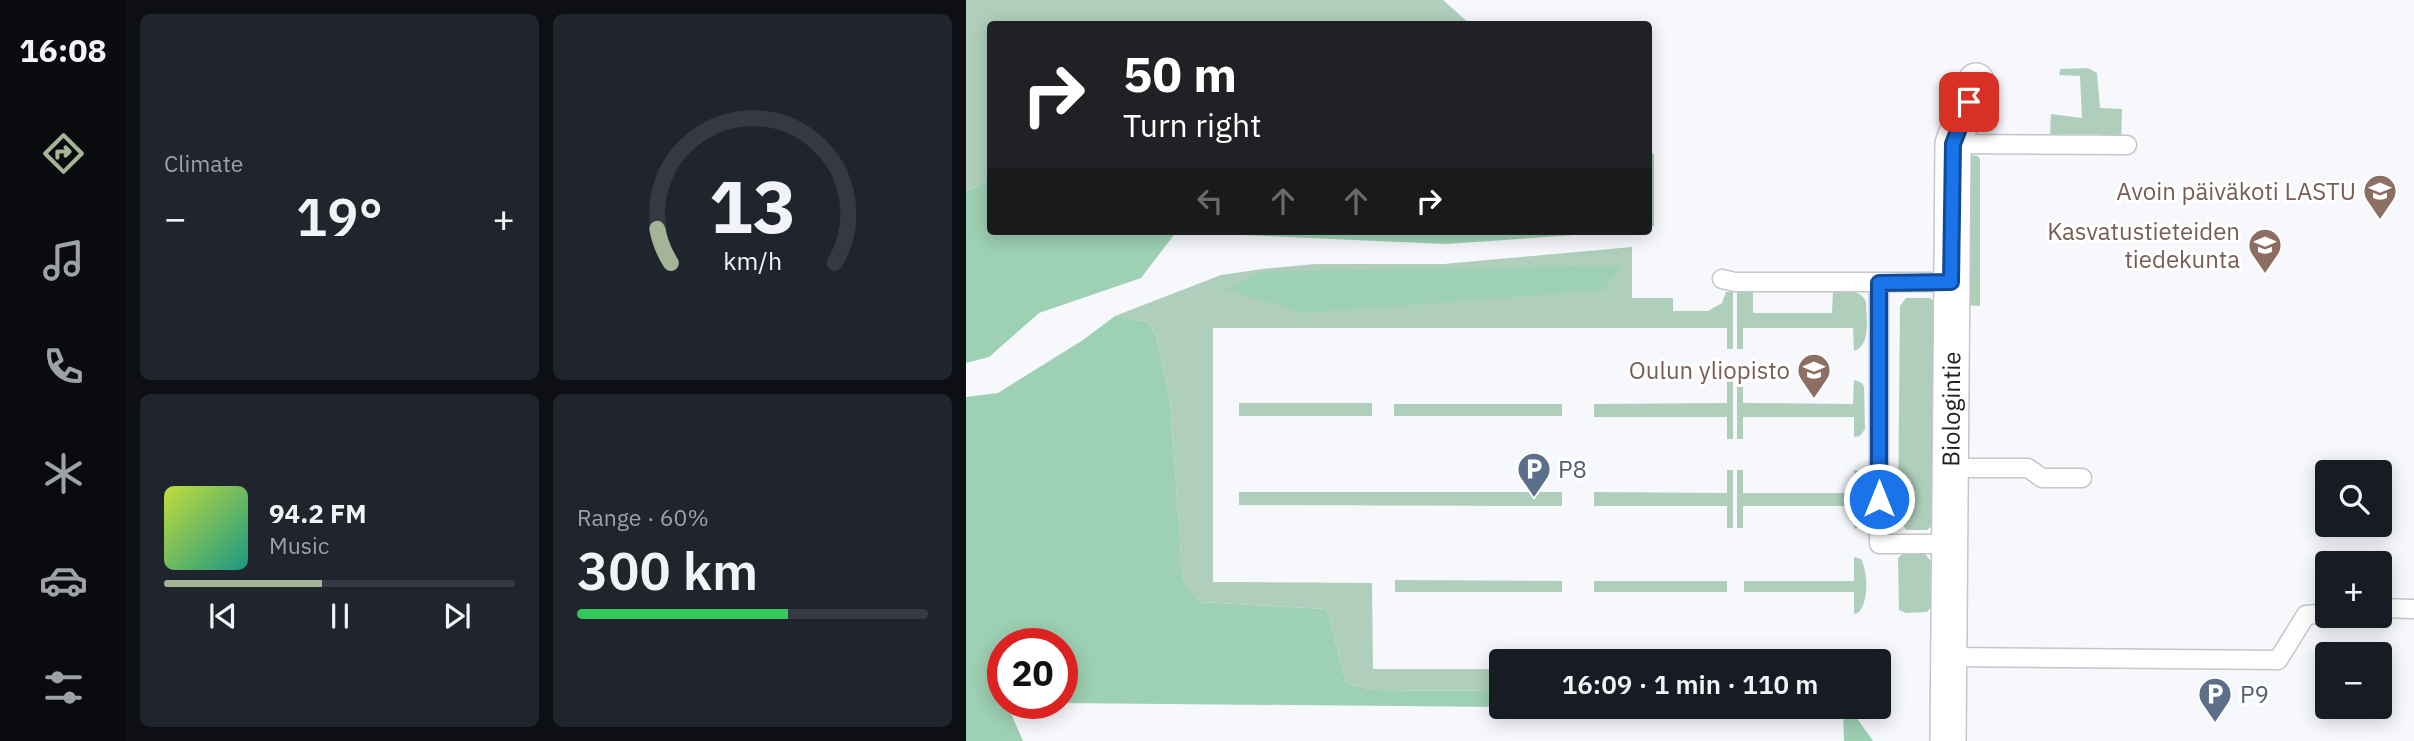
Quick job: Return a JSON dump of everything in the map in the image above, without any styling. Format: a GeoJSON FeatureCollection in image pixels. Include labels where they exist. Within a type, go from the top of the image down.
{"type":"FeatureCollection","features":[{"type":"Feature","properties":{"kind":"street","name":"Biologintie"},"geometry":{"type":"LineString","coordinates":[[1948,741],[1953,144],[1976,81]]}},
{"type":"Feature","properties":{"kind":"lane"},"geometry":{"type":"LineString","coordinates":[[1953,144],[2127,145]]}},
{"type":"Feature","properties":{"kind":"lane"},"geometry":{"type":"LineString","coordinates":[[1722,279],[1735,282],[1951,282]]}},
{"type":"Feature","properties":{"kind":"lane"},"geometry":{"type":"LineString","coordinates":[[1879,283],[1879,544],[1949,544]]}},
{"type":"Feature","properties":{"kind":"lane"},"geometry":{"type":"LineString","coordinates":[[1949,468],[2028,468],[2042,478],[2082,478]]}},
{"type":"Feature","properties":{"kind":"lane"},"geometry":{"type":"LineString","coordinates":[[2392,608],[2414,609]]}},
{"type":"Feature","properties":{"kind":"lane"},"geometry":{"type":"LineString","coordinates":[[1949,657],[2278,660],[2306,615],[2315,614]]}},
{"type":"Feature","properties":{"kind":"green space"},"geometry":{"type":"Polygon","coordinates":[[[966,0],[1443,0],[1467,21],[987,21],[987,181],[966,191],[966,0]]]}},
{"type":"Feature","properties":{"kind":"green space"},"geometry":{"type":"Polygon","coordinates":[[[2088,68],[2097,73],[2100,108],[2122,109],[2121,145],[2099,145],[2098,134],[2050,134],[2051,114],[2082,118],[2080,76],[2059,75],[2060,69],[2088,68]]]}},
{"type":"Feature","properties":{"kind":"green space"},"geometry":{"type":"Polygon","coordinates":[[[1652,153],[1654,155],[1652,226],[1652,153]]]}},
{"type":"Feature","properties":{"kind":"green space"},"geometry":{"type":"Polygon","coordinates":[[[1970,155],[1980,159],[1980,306],[1966,305],[1970,155]]]}},
{"type":"Feature","properties":{"kind":"green space"},"geometry":{"type":"Polygon","coordinates":[[[987,181],[987,235],[1174,235],[1141,278],[1039,313],[989,357],[966,363],[966,191],[987,181]]]}},
{"type":"Feature","properties":{"kind":"green space"},"geometry":{"type":"Polygon","coordinates":[[[1243,235],[1575,235],[1446,244],[1243,235]]]}},
{"type":"Feature","properties":{"kind":"green space"},"geometry":{"type":"Polygon","coordinates":[[[1632,247],[1632,298],[1673,298],[1673,311],[1708,311],[1722,303],[1726,292],[1733,292],[1733,349],[1727,349],[1727,328],[1213,328],[1213,582],[1372,583],[1373,669],[1489,669],[1489,691],[1372,690],[1346,683],[1327,609],[1199,602],[1183,582],[1170,399],[1156,336],[1149,322],[1115,316],[1221,275],[1315,264],[1444,264],[1632,247]]]}},
{"type":"Feature","properties":{"kind":"green space"},"geometry":{"type":"Polygon","coordinates":[[[1622,265],[1604,290],[1304,313],[1224,289],[1261,272],[1622,265]]]}},
{"type":"Feature","properties":{"kind":"green space"},"geometry":{"type":"Polygon","coordinates":[[[1737,292],[1753,292],[1753,313],[1832,313],[1833,292],[1857,293],[1866,302],[1866,337],[1860,348],[1854,351],[1853,328],[1743,328],[1743,349],[1737,349],[1737,292]]]}},
{"type":"Feature","properties":{"kind":"green space"},"geometry":{"type":"Polygon","coordinates":[[[1906,298],[1930,298],[1936,303],[1934,524],[1927,530],[1906,530],[1898,516],[1900,306],[1906,298]]]}},
{"type":"Feature","properties":{"kind":"green space"},"geometry":{"type":"Polygon","coordinates":[[[1115,316],[1149,322],[1156,336],[1170,399],[1183,581],[1199,602],[1327,609],[1346,683],[1372,690],[1489,691],[1489,707],[1078,703],[1078,628],[987,628],[987,719],[1013,719],[1023,741],[966,741],[966,397],[998,393],[1083,340],[1115,316]]]}},
{"type":"Feature","properties":{"kind":"green space"},"geometry":{"type":"Polygon","coordinates":[[[1854,380],[1862,383],[1864,387],[1865,429],[1860,436],[1854,437],[1854,417],[1743,417],[1743,439],[1737,439],[1737,381],[1743,381],[1743,403],[1853,404],[1854,380]]]}},
{"type":"Feature","properties":{"kind":"green space"},"geometry":{"type":"Polygon","coordinates":[[[1727,381],[1733,381],[1733,439],[1727,439],[1727,417],[1594,417],[1594,404],[1727,403],[1727,381]]]}},
{"type":"Feature","properties":{"kind":"green space"},"geometry":{"type":"Polygon","coordinates":[[[1239,403],[1372,403],[1372,416],[1239,416],[1239,403]]]}},
{"type":"Feature","properties":{"kind":"green space"},"geometry":{"type":"Polygon","coordinates":[[[1394,404],[1562,404],[1562,416],[1394,416],[1394,404]]]}},
{"type":"Feature","properties":{"kind":"green space"},"geometry":{"type":"Polygon","coordinates":[[[1727,470],[1733,470],[1733,528],[1727,528],[1727,506],[1594,506],[1594,492],[1727,493],[1727,470]]]}},
{"type":"Feature","properties":{"kind":"green space"},"geometry":{"type":"Polygon","coordinates":[[[1737,470],[1743,470],[1743,493],[1854,493],[1854,470],[1861,472],[1865,484],[1864,525],[1854,529],[1854,506],[1743,506],[1743,528],[1737,528],[1737,470]]]}},
{"type":"Feature","properties":{"kind":"green space"},"geometry":{"type":"Polygon","coordinates":[[[1239,492],[1562,492],[1562,506],[1239,505],[1239,492]]]}},
{"type":"Feature","properties":{"kind":"green space"},"geometry":{"type":"Polygon","coordinates":[[[1903,554],[1925,554],[1933,564],[1933,605],[1927,612],[1906,613],[1899,610],[1898,558],[1903,554]]]}},
{"type":"Feature","properties":{"kind":"green space"},"geometry":{"type":"Polygon","coordinates":[[[1854,557],[1861,559],[1866,579],[1866,595],[1858,613],[1854,614],[1854,592],[1744,592],[1744,581],[1854,581],[1854,557]]]}},
{"type":"Feature","properties":{"kind":"green space"},"geometry":{"type":"Polygon","coordinates":[[[1395,580],[1562,581],[1562,592],[1395,592],[1395,580]]]}},
{"type":"Feature","properties":{"kind":"green space"},"geometry":{"type":"Polygon","coordinates":[[[1594,581],[1727,581],[1727,592],[1594,592],[1594,581]]]}},
{"type":"Feature","properties":{"kind":"green space"},"geometry":{"type":"Polygon","coordinates":[[[1843,719],[1857,719],[1873,741],[1844,741],[1843,719]]]}},
{"type":"Feature","properties":{"kind":"place","name":"Avoin päiväkoti LASTU"},"geometry":{"type":"Point","coordinates":[2380,221]}},
{"type":"Feature","properties":{"kind":"place","name":"Kasvatustieteiden tiedekunta"},"geometry":{"type":"Point","coordinates":[2265,275]}},
{"type":"Feature","properties":{"kind":"place","name":"Oulun yliopisto"},"geometry":{"type":"Point","coordinates":[1814,400]}},
{"type":"Feature","properties":{"kind":"place","name":"P8"},"geometry":{"type":"Point","coordinates":[1534,499]}},
{"type":"Feature","properties":{"kind":"place","name":"P9"},"geometry":{"type":"Point","coordinates":[2215,724]}},
{"type":"Feature","properties":{"kind":"route"},"geometry":{"type":"LineString","coordinates":[[1879,499],[1879,283],[1951,282],[1953,144],[1969,102]]}}]}
